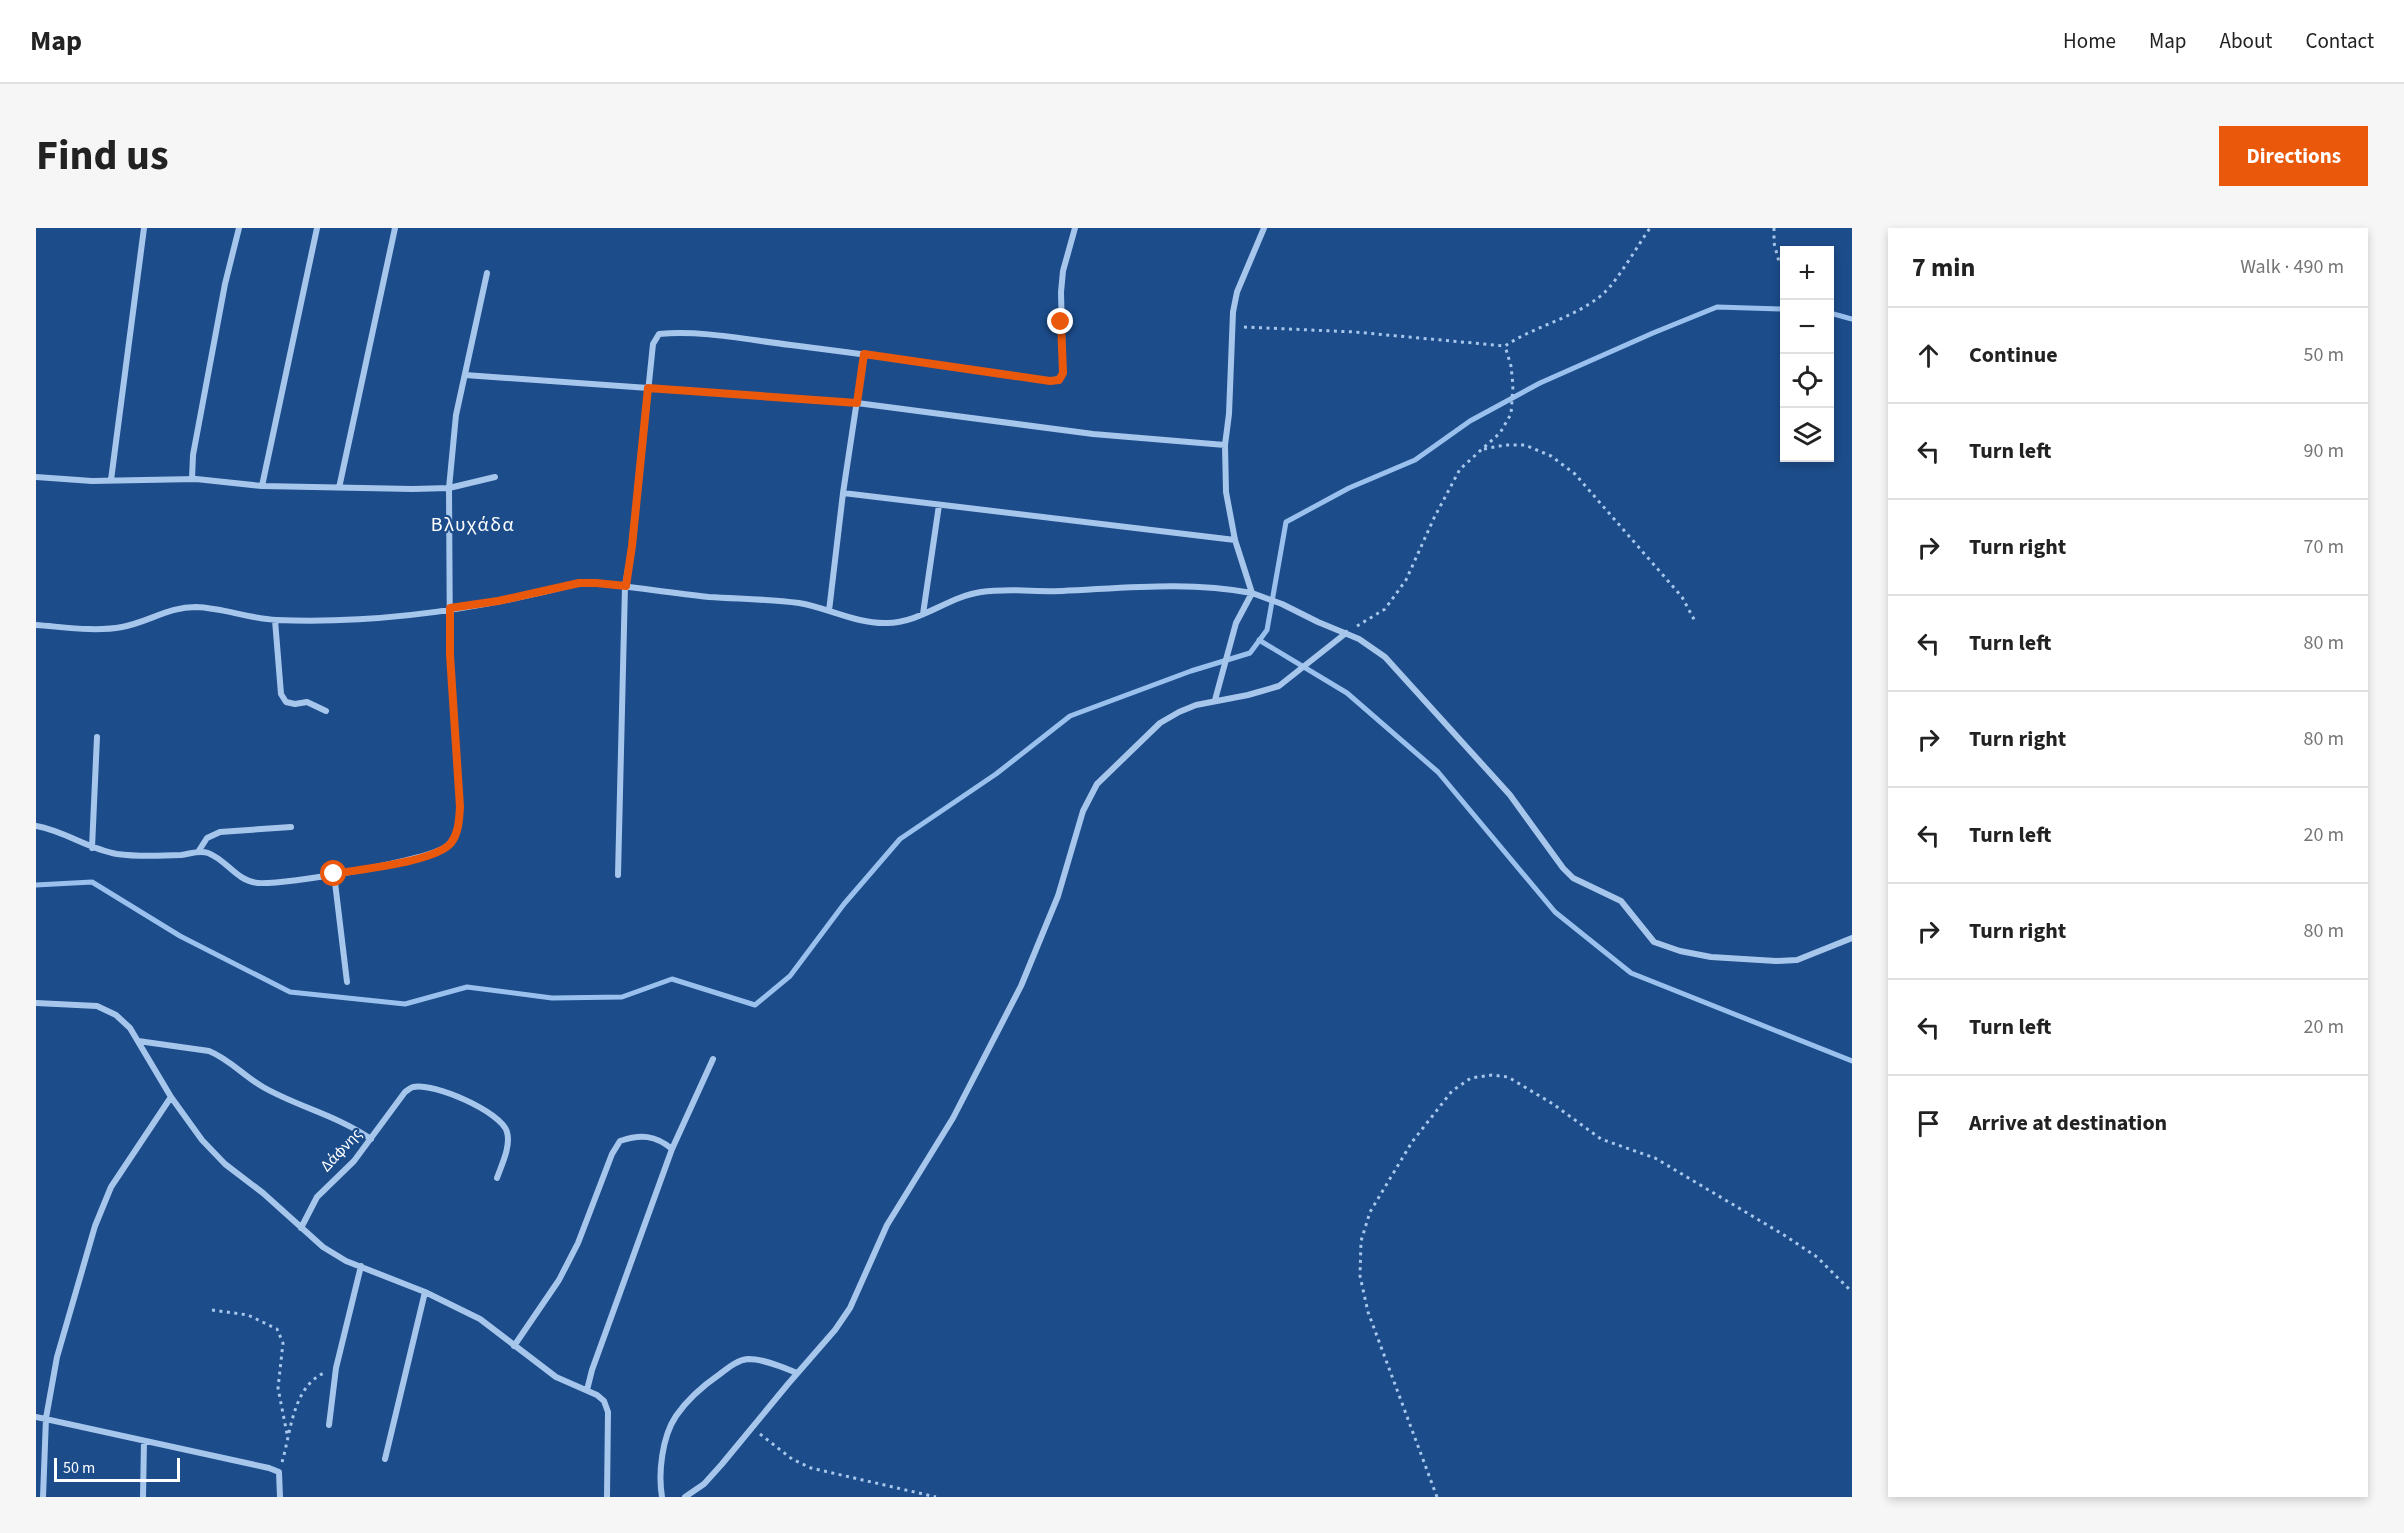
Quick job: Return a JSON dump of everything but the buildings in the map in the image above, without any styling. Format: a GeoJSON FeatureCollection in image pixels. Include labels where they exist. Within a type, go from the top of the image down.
{"type":"FeatureCollection","features":[{"type":"Feature","properties":{"kind":"street"},"geometry":{"type":"LineString","coordinates":[[111,480],[144,228]]}},
{"type":"Feature","properties":{"kind":"street"},"geometry":{"type":"LineString","coordinates":[[192,479],[193,455],[225,284],[239,228]]}},
{"type":"Feature","properties":{"kind":"street"},"geometry":{"type":"LineString","coordinates":[[262,486],[317,228]]}},
{"type":"Feature","properties":{"kind":"street"},"geometry":{"type":"LineString","coordinates":[[339,488],[395,228]]}},
{"type":"Feature","properties":{"kind":"street"},"geometry":{"type":"LineString","coordinates":[[618,875],[626,586],[653,344],[659,334],[721,336],[1050,381],[1059,380],[1063,373],[1061,292],[1063,271],[1075,228]]}},
{"type":"Feature","properties":{"kind":"street"},"geometry":{"type":"LineString","coordinates":[[1215,700],[1236,622],[1252,593],[1235,540],[1226,492],[1226,445],[1232,374],[1230,327],[1238,292],[1264,228]]}},
{"type":"Feature","properties":{"kind":"street"},"geometry":{"type":"LineString","coordinates":[[36,826],[71,836],[92,848],[135,856],[186,855],[198,852],[210,854],[239,877],[258,883],[334,874],[433,854],[450,844],[458,832],[460,807],[450,655],[449,488],[456,415],[487,273]]}},
{"type":"Feature","properties":{"kind":"street"},"geometry":{"type":"LineString","coordinates":[[829,611],[843,493],[864,354]]}},
{"type":"Feature","properties":{"kind":"street"},"geometry":{"type":"LineString","coordinates":[[465,375],[857,403],[1093,434],[1226,445]]}},
{"type":"Feature","properties":{"kind":"street"},"geometry":{"type":"LineString","coordinates":[[36,477],[111,480],[192,479],[262,486],[339,488],[449,488],[495,477]]}},
{"type":"Feature","properties":{"kind":"street"},"geometry":{"type":"LineString","coordinates":[[843,493],[1235,540]]}},
{"type":"Feature","properties":{"kind":"street"},"geometry":{"type":"LineString","coordinates":[[923,614],[939,505]]}},
{"type":"Feature","properties":{"kind":"street"},"geometry":{"type":"LineString","coordinates":[[36,625],[86,628],[122,627],[170,609],[197,607],[275,620],[378,619],[498,601],[579,583],[626,586],[712,597],[788,602],[843,616],[888,624],[923,614],[978,592],[999,590],[1060,591],[1197,585],[1252,593],[1346,633],[1385,657],[1510,795],[1563,868],[1573,878],[1621,901],[1654,942],[1711,957],[1776,961],[1797,960],[1852,938]]}},
{"type":"Feature","properties":{"kind":"street"},"geometry":{"type":"LineString","coordinates":[[275,620],[281,694],[286,702],[295,704],[307,702],[326,711]]}},
{"type":"Feature","properties":{"kind":"street"},"geometry":{"type":"LineString","coordinates":[[685,1497],[704,1484],[835,1330],[850,1308],[898,1205],[938,1146],[1036,954],[1058,896],[1083,811],[1093,791],[1119,761],[1160,723],[1188,708],[1279,686],[1346,633]]}},
{"type":"Feature","properties":{"kind":"street"},"geometry":{"type":"LineString","coordinates":[[92,848],[97,738]]}},
{"type":"Feature","properties":{"kind":"street"},"geometry":{"type":"LineString","coordinates":[[198,852],[207,838],[220,832],[291,827]]}},
{"type":"Feature","properties":{"kind":"street"},"geometry":{"type":"LineString","coordinates":[[334,874],[347,982]]}},
{"type":"Feature","properties":{"kind":"street"},"geometry":{"type":"LineString","coordinates":[[36,1003],[86,1005],[107,1010],[123,1020],[171,1097],[193,1129],[213,1152],[323,1247],[346,1261],[425,1292],[480,1319],[556,1377],[587,1390],[604,1401],[608,1412],[607,1497]]}},
{"type":"Feature","properties":{"kind":"street"},"geometry":{"type":"LineString","coordinates":[[138,1041],[209,1051],[224,1058],[261,1086],[354,1127],[371,1139]]}},
{"type":"Feature","properties":{"kind":"street"},"geometry":{"type":"LineString","coordinates":[[587,1390],[592,1370],[672,1149],[713,1059]]}},
{"type":"Feature","properties":{"kind":"street","name":"Δάφνης"},"geometry":{"type":"LineString","coordinates":[[301,1228],[317,1197],[331,1180],[354,1161],[405,1092],[413,1087],[436,1090],[471,1103],[491,1113],[503,1123],[508,1134],[507,1146],[497,1178]]}},
{"type":"Feature","properties":{"kind":"street"},"geometry":{"type":"LineString","coordinates":[[43,1497],[46,1418],[57,1358],[95,1226],[111,1187],[171,1097]]}},
{"type":"Feature","properties":{"kind":"street"},"geometry":{"type":"LineString","coordinates":[[514,1346],[559,1280],[578,1243],[612,1154],[620,1141],[649,1136],[662,1141],[672,1149]]}},
{"type":"Feature","properties":{"kind":"street"},"geometry":{"type":"LineString","coordinates":[[329,1425],[336,1368],[361,1266]]}},
{"type":"Feature","properties":{"kind":"street"},"geometry":{"type":"LineString","coordinates":[[385,1459],[425,1292]]}},
{"type":"Feature","properties":{"kind":"street"},"geometry":{"type":"LineString","coordinates":[[662,1497],[659,1483],[668,1435],[676,1417],[692,1397],[736,1363],[748,1359],[783,1367],[797,1373]]}},
{"type":"Feature","properties":{"kind":"street"},"geometry":{"type":"LineString","coordinates":[[36,1417],[269,1468],[279,1472],[280,1497]]}},
{"type":"Feature","properties":{"kind":"street"},"geometry":{"type":"LineString","coordinates":[[144,1441],[144,1497]]}},
{"type":"Feature","properties":{"kind":"path"},"geometry":{"type":"LineString","coordinates":[[1230,327],[1355,332],[1505,346],[1522,334],[1584,306],[1605,292],[1650,228]]}},
{"type":"Feature","properties":{"kind":"path"},"geometry":{"type":"LineString","coordinates":[[1774,228],[1779,262]]}},
{"type":"Feature","properties":{"kind":"path"},"geometry":{"type":"LineString","coordinates":[[1346,633],[1385,609],[1406,580],[1434,518],[1460,469],[1500,433],[1511,414],[1513,386],[1511,366],[1505,346]]}},
{"type":"Feature","properties":{"kind":"path"},"geometry":{"type":"LineString","coordinates":[[1483,449],[1505,445],[1525,445],[1551,456],[1575,474],[1682,597],[1696,623]]}},
{"type":"Feature","properties":{"kind":"path"},"geometry":{"type":"LineString","coordinates":[[1437,1497],[1368,1312],[1360,1276],[1361,1242],[1370,1212],[1412,1142],[1447,1097],[1471,1078],[1508,1077],[1553,1104],[1601,1139],[1655,1158],[1817,1257],[1852,1292]]}},
{"type":"Feature","properties":{"kind":"path"},"geometry":{"type":"LineString","coordinates":[[212,1310],[248,1315],[277,1329],[283,1343],[278,1388],[288,1439]]}},
{"type":"Feature","properties":{"kind":"path"},"geometry":{"type":"LineString","coordinates":[[279,1472],[288,1439],[289,1424],[308,1386],[320,1375],[336,1368]]}},
{"type":"Feature","properties":{"kind":"path"},"geometry":{"type":"LineString","coordinates":[[752,1428],[792,1459],[811,1468],[936,1497]]}},
{"type":"Feature","properties":{"kind":"waterway"},"geometry":{"type":"LineString","coordinates":[[36,885],[92,882],[180,936],[290,992],[405,1004],[467,987],[552,998],[622,997],[672,979],[755,1005],[790,976],[844,904],[900,839],[996,774],[1070,716],[1191,671],[1250,653],[1267,630],[1286,522],[1349,488],[1415,460],[1470,421],[1540,383],[1653,333],[1717,307],[1780,309]]}},
{"type":"Feature","properties":{"kind":"waterway"},"geometry":{"type":"LineString","coordinates":[[1834,314],[1852,319]]}},
{"type":"Feature","properties":{"kind":"waterway"},"geometry":{"type":"LineString","coordinates":[[1259,640],[1347,693],[1438,772],[1555,912],[1631,973],[1852,1061]]}},
{"type":"Feature","properties":{"kind":"district","name":"Βλυχάδα"},"geometry":{"type":"Point","coordinates":[473,525]}},
{"type":"Feature","properties":{"kind":"route"},"geometry":{"type":"LineString","coordinates":[[334,874],[433,854],[450,844],[458,832],[460,807],[450,655],[450,608],[498,601],[579,583],[626,586],[648,388],[857,403],[864,354],[1050,381],[1059,380],[1063,373],[1061,322]]}}]}
